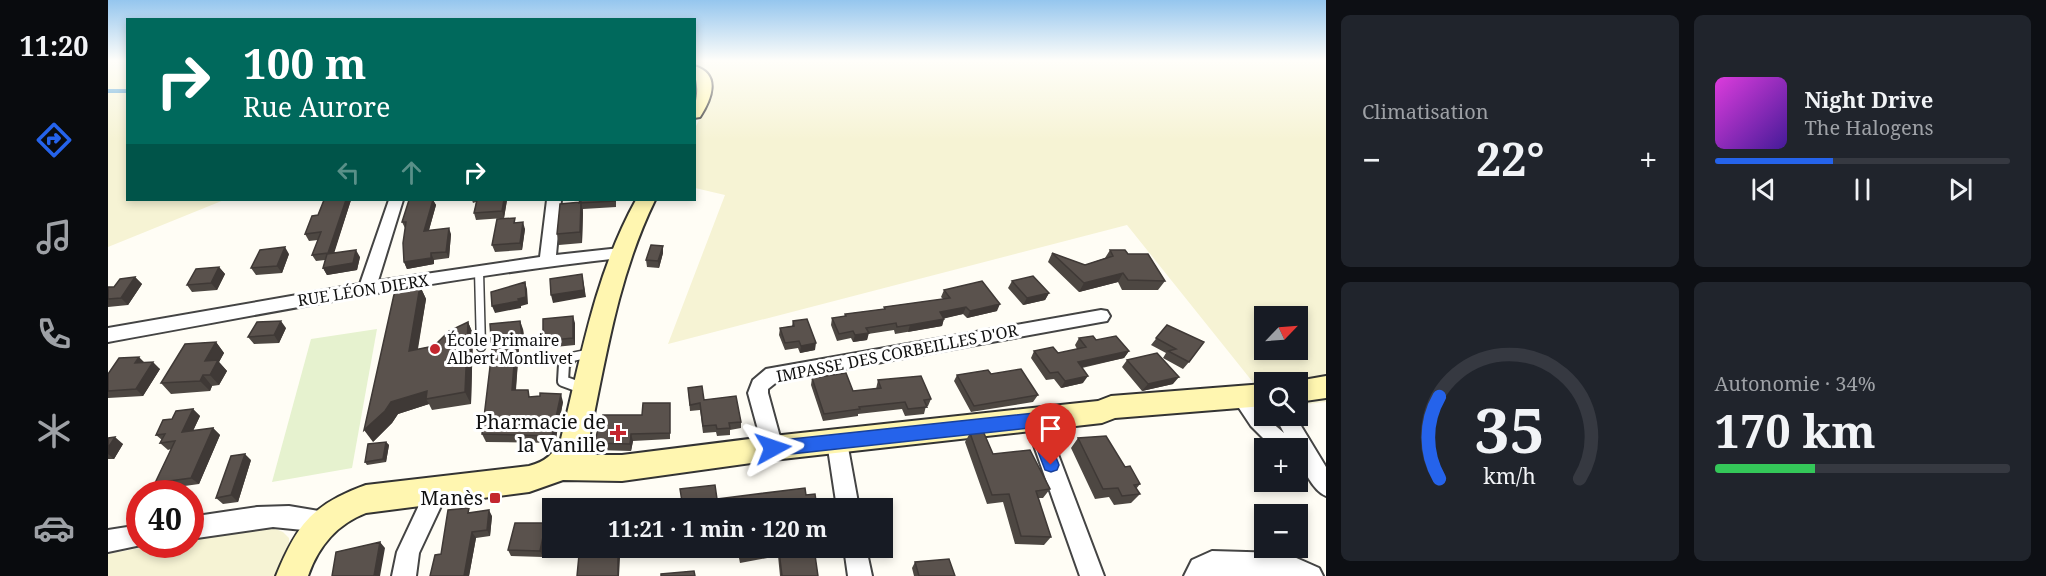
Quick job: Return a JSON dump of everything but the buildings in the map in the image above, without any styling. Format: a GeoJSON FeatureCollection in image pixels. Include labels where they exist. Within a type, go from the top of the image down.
{"type":"FeatureCollection","features":[{"type":"Feature","properties":{"kind":"main road"},"geometry":{"type":"LineString","coordinates":[[696,110],[707,87]]}},
{"type":"Feature","properties":{"kind":"main road"},"geometry":{"type":"LineString","coordinates":[[292,576],[306,542],[323,521],[345,506],[366,499],[529,479],[546,475],[560,467],[568,457],[575,439],[620,253],[645,201]]}},
{"type":"Feature","properties":{"kind":"main road"},"geometry":{"type":"LineString","coordinates":[[1308,390],[1326,387]]}},
{"type":"Feature","properties":{"kind":"main road"},"geometry":{"type":"LineString","coordinates":[[1308,401],[1326,400]]}},
{"type":"Feature","properties":{"kind":"main road"},"geometry":{"type":"LineString","coordinates":[[560,467],[622,468],[773,448],[1102,412],[1158,414],[1254,402]]}},
{"type":"Feature","properties":{"kind":"street"},"geometry":{"type":"LineString","coordinates":[[367,289],[396,201]]}},
{"type":"Feature","properties":{"kind":"street"},"geometry":{"type":"LineString","coordinates":[[547,261],[554,201]]}},
{"type":"Feature","properties":{"kind":"street","name":"RUE LÉON DIERX"},"geometry":{"type":"LineString","coordinates":[[108,335],[367,289],[547,261],[620,253]]}},
{"type":"Feature","properties":{"kind":"street","name":"IMPASSE DES CORBEILLES D'OR"},"geometry":{"type":"LineString","coordinates":[[773,448],[758,393],[760,385],[773,374],[1101,316]]}},
{"type":"Feature","properties":{"kind":"street"},"geometry":{"type":"LineString","coordinates":[[1035,420],[1092,576]]}},
{"type":"Feature","properties":{"kind":"street"},"geometry":{"type":"LineString","coordinates":[[1291,426],[1324,484]]}},
{"type":"Feature","properties":{"kind":"street"},"geometry":{"type":"LineString","coordinates":[[837,442],[846,498]]}},
{"type":"Feature","properties":{"kind":"street"},"geometry":{"type":"LineString","coordinates":[[1308,469],[1324,484]]}},
{"type":"Feature","properties":{"kind":"street"},"geometry":{"type":"LineString","coordinates":[[404,576],[408,552],[437,491]]}},
{"type":"Feature","properties":{"kind":"street"},"geometry":{"type":"LineString","coordinates":[[204,526],[265,516],[297,515],[323,521]]}},
{"type":"Feature","properties":{"kind":"street"},"geometry":{"type":"LineString","coordinates":[[108,541],[126,538]]}},
{"type":"Feature","properties":{"kind":"street"},"geometry":{"type":"LineString","coordinates":[[857,558],[860,576]]}},
{"type":"Feature","properties":{"kind":"street"},"geometry":{"type":"LineString","coordinates":[[1196,576],[1200,568],[1212,564],[1285,565],[1311,576]]}},
{"type":"Feature","properties":{"kind":"lane"},"geometry":{"type":"LineString","coordinates":[[480,271],[481,347]]}},
{"type":"Feature","properties":{"kind":"shaded area"},"geometry":{"type":"Polygon","coordinates":[[[108,87],[126,87],[126,201],[222,201],[108,247],[108,87]]]}},
{"type":"Feature","properties":{"kind":"shaded area"},"geometry":{"type":"Polygon","coordinates":[[[696,87],[1326,87],[1326,402],[1308,404],[1308,372],[1254,372],[1254,384],[1127,225],[668,344],[725,195],[696,188],[696,126],[702,114],[696,114],[696,87]]]}},
{"type":"Feature","properties":{"kind":"shaded area"},"geometry":{"type":"Polygon","coordinates":[[[273,528],[283,532],[289,538],[289,550],[279,576],[108,576],[108,554],[126,551],[126,558],[204,558],[204,537],[273,528]]]}},
{"type":"Feature","properties":{"kind":"green space"},"geometry":{"type":"Polygon","coordinates":[[[377,329],[352,468],[272,482],[311,339],[377,329]]]}},
{"type":"Feature","properties":{"kind":"waterway"},"geometry":{"type":"LineString","coordinates":[[108,91],[126,91]]}},
{"type":"Feature","properties":{"kind":"place","name":"École Primaire Albert Montlivet"},"geometry":{"type":"Point","coordinates":[435,349]}},
{"type":"Feature","properties":{"kind":"place","name":"Pharmacie de la Vanille"},"geometry":{"type":"Point","coordinates":[618,433]}},
{"type":"Feature","properties":{"kind":"place","name":"Manès"},"geometry":{"type":"Point","coordinates":[495,498]}},
{"type":"Feature","properties":{"kind":"route"},"geometry":{"type":"LineString","coordinates":[[773,448],[1035,420],[1051,465]]}}]}
